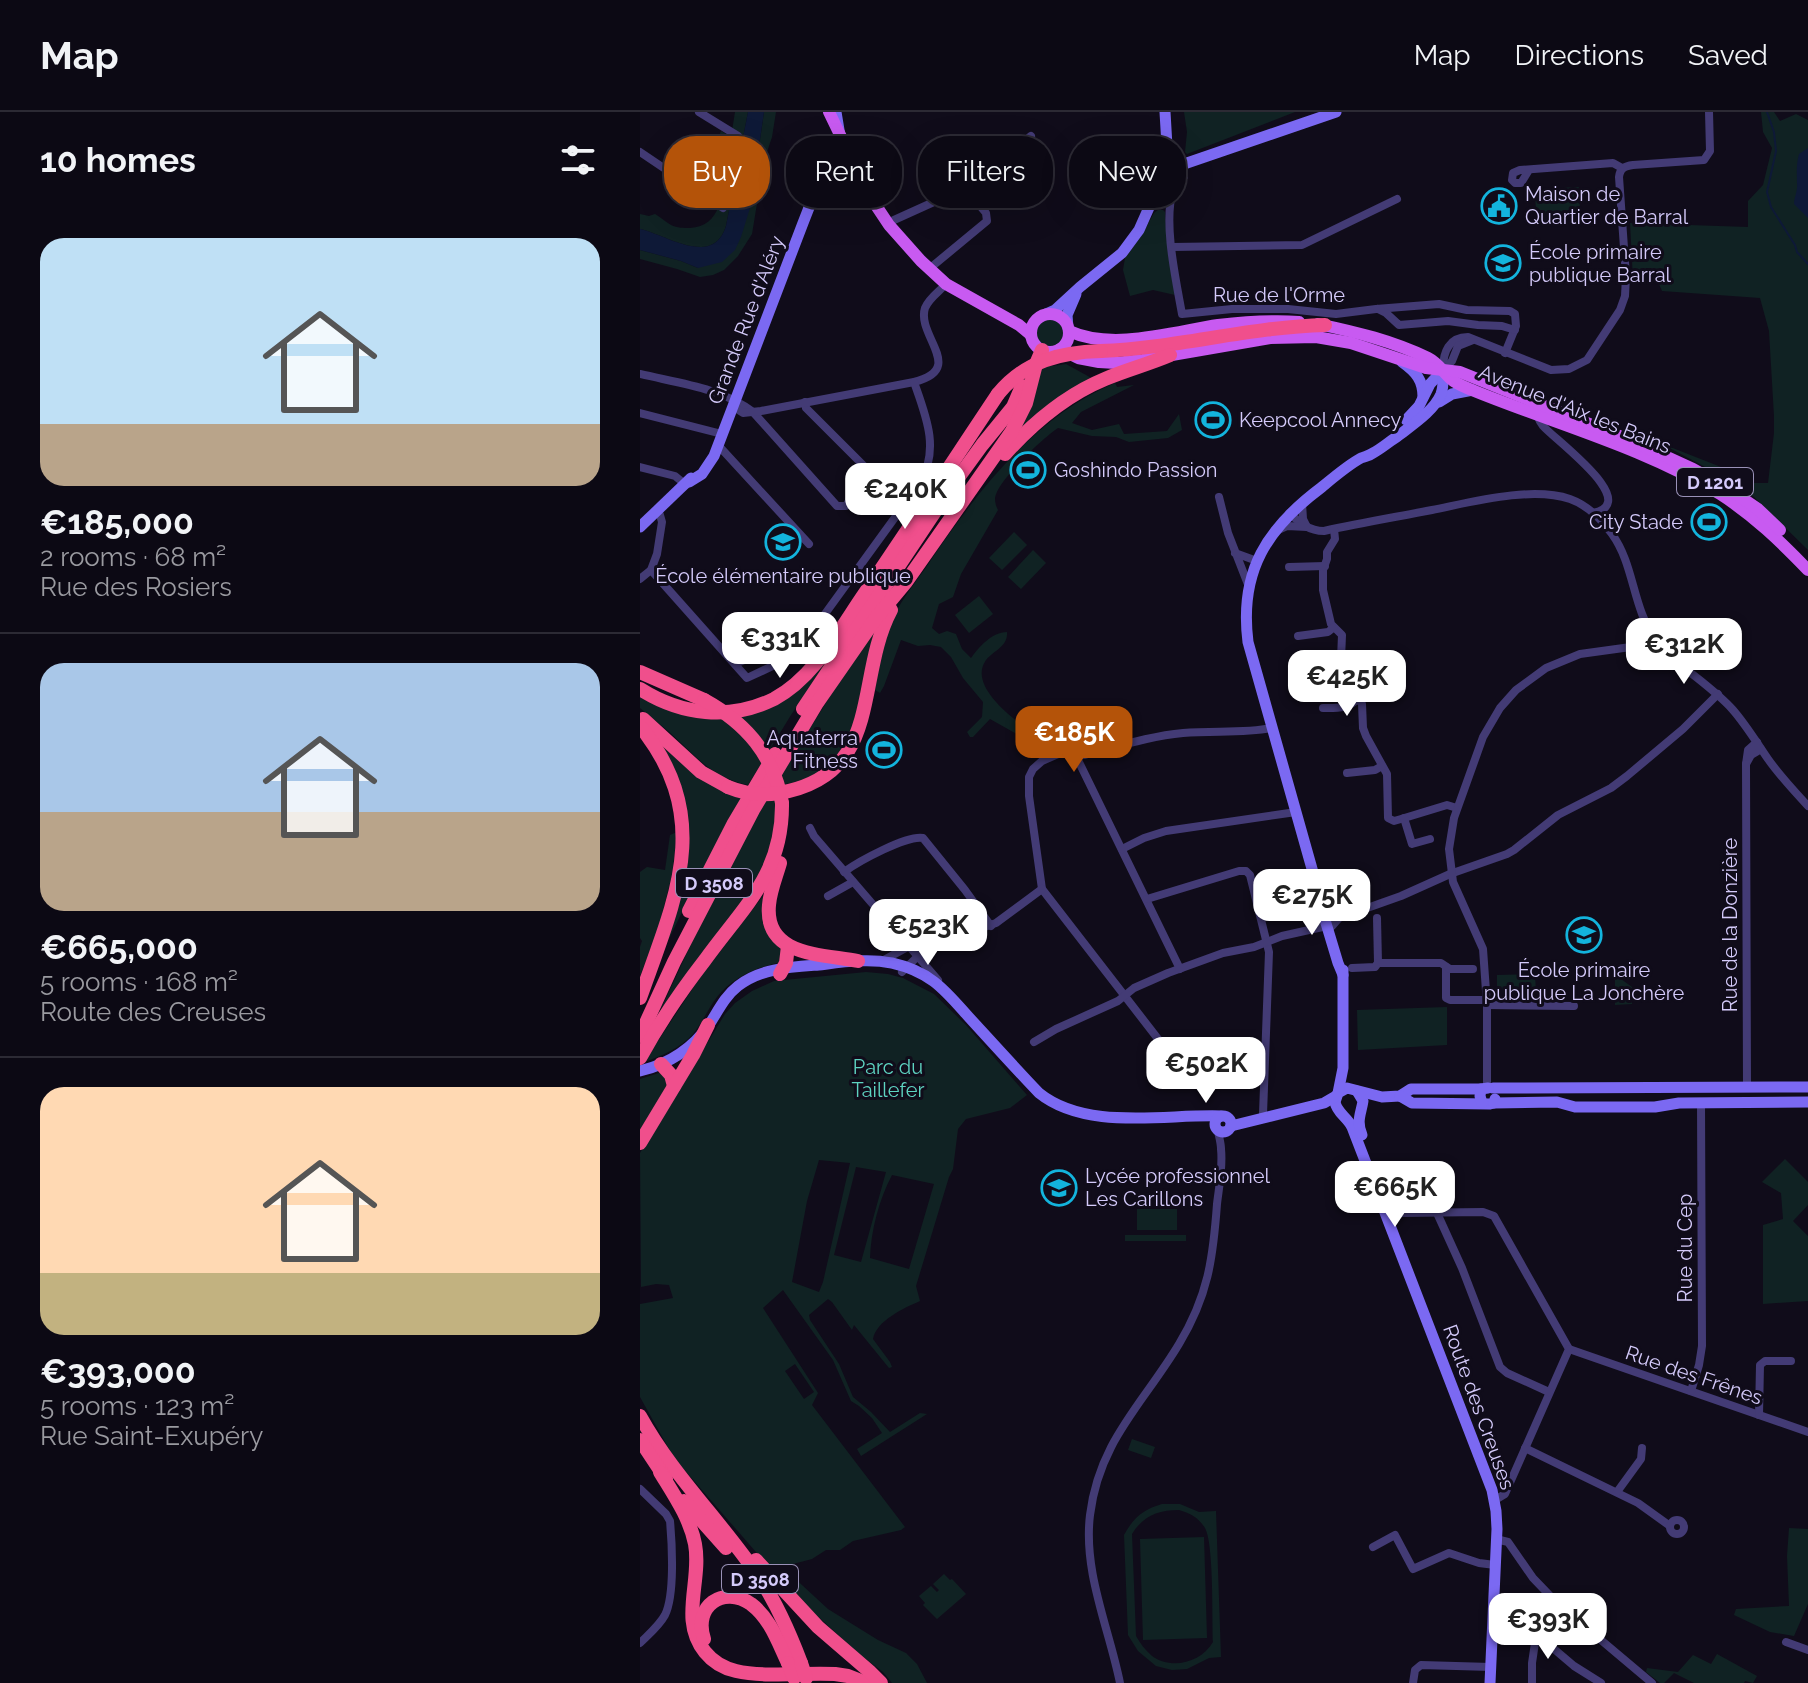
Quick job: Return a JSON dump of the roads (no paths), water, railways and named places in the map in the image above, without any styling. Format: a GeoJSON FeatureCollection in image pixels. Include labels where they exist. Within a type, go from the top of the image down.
{"type":"FeatureCollection","features":[{"type":"Feature","properties":{"kind":"highway"},"geometry":{"type":"LineString","coordinates":[[824,652],[998,394],[1026,369],[1068,353],[1149,348],[1255,330],[1325,325]]}},
{"type":"Feature","properties":{"kind":"highway","name":"D 3508"},"geometry":{"type":"LineString","coordinates":[[640,1016],[699,891],[753,789],[815,689],[950,489],[1016,401],[1036,343]]}},
{"type":"Feature","properties":{"kind":"highway","name":"D 3508"},"geometry":{"type":"LineString","coordinates":[[640,1036],[674,962],[753,810],[817,703],[970,493],[1020,418],[1036,364],[1036,343]]}},
{"type":"Feature","properties":{"kind":"highway"},"geometry":{"type":"LineString","coordinates":[[970,493],[1021,437],[1064,401],[1105,379],[1170,355]]}},
{"type":"Feature","properties":{"kind":"highway"},"geometry":{"type":"LineString","coordinates":[[640,689],[667,704],[696,712],[744,710],[789,690],[824,652],[950,489]]}},
{"type":"Feature","properties":{"kind":"highway"},"geometry":{"type":"LineString","coordinates":[[640,717],[701,772],[728,787],[748,794],[780,798],[802,788],[835,767],[855,739],[867,701],[879,637],[906,582]]}},
{"type":"Feature","properties":{"kind":"highway"},"geometry":{"type":"LineString","coordinates":[[640,672],[696,696],[731,716],[754,738],[774,772],[784,831],[783,850],[768,909],[771,926],[788,946],[858,961]]}},
{"type":"Feature","properties":{"kind":"highway"},"geometry":{"type":"LineString","coordinates":[[640,726],[670,772],[679,803],[683,834],[682,863],[673,903],[641,993]]}},
{"type":"Feature","properties":{"kind":"highway"},"geometry":{"type":"LineString","coordinates":[[642,1066],[663,1019],[685,985],[765,878],[779,842],[780,798]]}},
{"type":"Feature","properties":{"kind":"highway"},"geometry":{"type":"LineString","coordinates":[[782,971],[788,946]]}},
{"type":"Feature","properties":{"kind":"highway"},"geometry":{"type":"LineString","coordinates":[[640,1143],[712,1019]]}},
{"type":"Feature","properties":{"kind":"highway"},"geometry":{"type":"LineString","coordinates":[[661,1064],[671,1075],[674,1086]]}},
{"type":"Feature","properties":{"kind":"highway","name":"D 3508"},"geometry":{"type":"LineString","coordinates":[[640,1416],[667,1460],[767,1589],[786,1625],[793,1662]]}},
{"type":"Feature","properties":{"kind":"highway","name":"D 3508"},"geometry":{"type":"LineString","coordinates":[[640,1440],[660,1472],[749,1578],[772,1616],[800,1681]]}},
{"type":"Feature","properties":{"kind":"highway"},"geometry":{"type":"LineString","coordinates":[[660,1472],[686,1517],[693,1536],[696,1567],[692,1625],[708,1656],[738,1672],[835,1674],[866,1683]]}},
{"type":"Feature","properties":{"kind":"highway"},"geometry":{"type":"LineString","coordinates":[[703,1506],[811,1621],[879,1683]]}},
{"type":"Feature","properties":{"kind":"highway"},"geometry":{"type":"LineString","coordinates":[[793,1662],[764,1618],[746,1601],[722,1597],[706,1609],[701,1623],[704,1639],[717,1655],[732,1663],[754,1667],[838,1668],[856,1671],[879,1683]]}},
{"type":"Feature","properties":{"kind":"main road"},"geometry":{"type":"LineString","coordinates":[[829,112],[842,136]]}},
{"type":"Feature","properties":{"kind":"main road"},"geometry":{"type":"LineString","coordinates":[[837,112],[847,136]]}},
{"type":"Feature","properties":{"kind":"main road"},"geometry":{"type":"LineString","coordinates":[[878,208],[906,245],[946,284],[1019,325],[1049,352],[1066,344],[1068,330],[1059,316],[1000,313]]}},
{"type":"Feature","properties":{"kind":"main road"},"geometry":{"type":"LineString","coordinates":[[1036,343],[1040,317]]}},
{"type":"Feature","properties":{"kind":"main road","name":"Avenue d'Aix les Bains"},"geometry":{"type":"LineString","coordinates":[[1068,330],[1091,338],[1120,339],[1242,323],[1297,321],[1356,332],[1432,360],[1453,381],[1473,390],[1690,477],[1750,515],[1777,537],[1808,570]]}},
{"type":"Feature","properties":{"kind":"main road","name":"Avenue d'Aix les Bains"},"geometry":{"type":"LineString","coordinates":[[1060,349],[1078,358],[1099,362],[1129,362],[1258,339],[1302,336],[1351,343],[1426,368],[1460,372],[1548,406],[1693,469],[1758,509],[1808,557]]}},
{"type":"Feature","properties":{"kind":"street"},"geometry":{"type":"LineString","coordinates":[[699,112],[738,136]]}},
{"type":"Feature","properties":{"kind":"street"},"geometry":{"type":"LineString","coordinates":[[1165,112],[1167,136]]}},
{"type":"Feature","properties":{"kind":"street"},"geometry":{"type":"LineString","coordinates":[[1186,162],[1336,112]]}},
{"type":"Feature","properties":{"kind":"street"},"geometry":{"type":"LineString","coordinates":[[1529,170],[1598,165],[1621,171],[1633,165],[1704,160],[1710,151],[1709,112]]}},
{"type":"Feature","properties":{"kind":"street"},"geometry":{"type":"LineString","coordinates":[[640,152],[664,168]]}},
{"type":"Feature","properties":{"kind":"street"},"geometry":{"type":"LineString","coordinates":[[1186,170],[1193,161]]}},
{"type":"Feature","properties":{"kind":"street"},"geometry":{"type":"LineString","coordinates":[[1435,404],[1443,389],[1443,358],[1450,344],[1462,337],[1545,369],[1569,369],[1583,363],[1591,355],[1620,310],[1625,296],[1621,171]]}},
{"type":"Feature","properties":{"kind":"street"},"geometry":{"type":"LineString","coordinates":[[1169,208],[1172,247],[1302,245],[1397,199]]}},
{"type":"Feature","properties":{"kind":"street","name":"Grande Rue d'Aléry"},"geometry":{"type":"LineString","coordinates":[[640,527],[687,484],[719,443],[810,208]]}},
{"type":"Feature","properties":{"kind":"street"},"geometry":{"type":"LineString","coordinates":[[889,225],[921,208]]}},
{"type":"Feature","properties":{"kind":"street"},"geometry":{"type":"LineString","coordinates":[[929,269],[987,221],[982,208]]}},
{"type":"Feature","properties":{"kind":"street"},"geometry":{"type":"LineString","coordinates":[[1040,317],[1055,310],[1122,253],[1149,210],[1154,208]]}},
{"type":"Feature","properties":{"kind":"street","name":"Rue de l'Orme"},"geometry":{"type":"LineString","coordinates":[[1172,247],[1182,314],[1232,309],[1288,309],[1336,314],[1439,304],[1467,310],[1510,311],[1516,317],[1515,330]]}},
{"type":"Feature","properties":{"kind":"street"},"geometry":{"type":"LineString","coordinates":[[640,374],[720,394],[734,409],[753,412],[914,382],[927,378],[937,369],[939,357],[924,316],[929,301],[946,284]]}},
{"type":"Feature","properties":{"kind":"street"},"geometry":{"type":"LineString","coordinates":[[1068,330],[1067,315],[1080,287]]}},
{"type":"Feature","properties":{"kind":"street"},"geometry":{"type":"LineString","coordinates":[[1376,309],[1386,313],[1399,325],[1448,321],[1515,330],[1505,353]]}},
{"type":"Feature","properties":{"kind":"street"},"geometry":{"type":"LineString","coordinates":[[1395,357],[1419,377],[1423,400]]}},
{"type":"Feature","properties":{"kind":"street"},"geometry":{"type":"LineString","coordinates":[[1341,1113],[1335,1105],[1343,1068],[1347,972],[1332,921],[1319,900],[1248,642],[1249,587],[1257,561],[1270,536],[1289,513],[1414,413],[1430,384],[1443,370]]}},
{"type":"Feature","properties":{"kind":"street"},"geometry":{"type":"LineString","coordinates":[[735,664],[814,629],[925,474],[931,438],[914,382]]}},
{"type":"Feature","properties":{"kind":"street"},"geometry":{"type":"LineString","coordinates":[[1361,458],[1373,454],[1406,430],[1435,404],[1452,394],[1473,390]]}},
{"type":"Feature","properties":{"kind":"street"},"geometry":{"type":"LineString","coordinates":[[734,409],[753,412],[837,506],[846,506],[865,473],[864,466],[806,408],[805,402]]}},
{"type":"Feature","properties":{"kind":"street"},"geometry":{"type":"LineString","coordinates":[[640,413],[719,443],[809,544]]}},
{"type":"Feature","properties":{"kind":"street"},"geometry":{"type":"LineString","coordinates":[[1537,414],[1542,425],[1605,488],[1609,504],[1603,511],[1593,513]]}},
{"type":"Feature","properties":{"kind":"street"},"geometry":{"type":"LineString","coordinates":[[640,467],[675,476],[687,484]]}},
{"type":"Feature","properties":{"kind":"street"},"geometry":{"type":"LineString","coordinates":[[1289,513],[1315,531],[1532,494],[1571,500],[1593,513],[1610,530],[1625,556],[1639,608],[1656,640],[1733,710],[1808,806]]}},
{"type":"Feature","properties":{"kind":"street"},"geometry":{"type":"LineString","coordinates":[[1219,497],[1235,553],[1249,587]]}},
{"type":"Feature","properties":{"kind":"street"},"geometry":{"type":"LineString","coordinates":[[1302,502],[1307,527]]}},
{"type":"Feature","properties":{"kind":"street"},"geometry":{"type":"LineString","coordinates":[[640,579],[651,570],[657,554],[662,525],[657,511]]}},
{"type":"Feature","properties":{"kind":"street"},"geometry":{"type":"LineString","coordinates":[[1270,536],[1287,526],[1307,527]]}},
{"type":"Feature","properties":{"kind":"street"},"geometry":{"type":"LineString","coordinates":[[1334,529],[1335,539],[1327,552],[1323,590],[1331,624],[1342,635],[1341,659],[1352,680],[1353,691],[1362,704],[1363,728],[1387,774],[1388,818],[1394,821],[1447,805],[1457,808]]}},
{"type":"Feature","properties":{"kind":"street"},"geometry":{"type":"LineString","coordinates":[[1235,553],[1257,561]]}},
{"type":"Feature","properties":{"kind":"street"},"geometry":{"type":"LineString","coordinates":[[1289,567],[1325,566]]}},
{"type":"Feature","properties":{"kind":"street"},"geometry":{"type":"LineString","coordinates":[[651,570],[747,678],[796,655],[789,641]]}},
{"type":"Feature","properties":{"kind":"street"},"geometry":{"type":"LineString","coordinates":[[1298,636],[1328,632],[1333,628]]}},
{"type":"Feature","properties":{"kind":"street"},"geometry":{"type":"LineString","coordinates":[[1488,1103],[1495,1096],[1487,1088],[1487,1002],[1483,949],[1450,874],[1450,835],[1457,808],[1483,737],[1500,708],[1521,685],[1554,663],[1580,654],[1638,646],[1656,640]]}},
{"type":"Feature","properties":{"kind":"street"},"geometry":{"type":"LineString","coordinates":[[1034,1042],[1116,1002],[1134,988],[1180,969],[1354,914],[1514,850],[1558,815],[1611,788],[1627,776],[1683,729],[1718,694]]}},
{"type":"Feature","properties":{"kind":"street"},"geometry":{"type":"LineString","coordinates":[[1323,708],[1346,707],[1359,698]]}},
{"type":"Feature","properties":{"kind":"street"},"geometry":{"type":"LineString","coordinates":[[1180,1074],[1172,1057],[1042,889],[1028,782],[1033,769],[1050,758],[1183,733],[1249,732],[1272,728]]}},
{"type":"Feature","properties":{"kind":"street","name":"Rue de la Donzière"},"geometry":{"type":"LineString","coordinates":[[1747,1087],[1746,764],[1748,750],[1759,745]]}},
{"type":"Feature","properties":{"kind":"street"},"geometry":{"type":"LineString","coordinates":[[1080,754],[1087,776],[1180,969]]}},
{"type":"Feature","properties":{"kind":"street"},"geometry":{"type":"LineString","coordinates":[[1347,773],[1375,770],[1382,766]]}},
{"type":"Feature","properties":{"kind":"street"},"geometry":{"type":"LineString","coordinates":[[1122,849],[1166,831],[1296,812]]}},
{"type":"Feature","properties":{"kind":"street"},"geometry":{"type":"LineString","coordinates":[[1404,818],[1412,844],[1430,839]]}},
{"type":"Feature","properties":{"kind":"street"},"geometry":{"type":"LineString","coordinates":[[810,828],[961,1009],[1039,1093],[1067,1110],[1101,1117],[1193,1117],[1224,1125],[1324,1103],[1343,1089],[1382,1097],[1400,1096],[1411,1089],[1808,1087]]}},
{"type":"Feature","properties":{"kind":"street"},"geometry":{"type":"LineString","coordinates":[[844,872],[911,839],[923,838],[991,926]]}},
{"type":"Feature","properties":{"kind":"street"},"geometry":{"type":"LineString","coordinates":[[1147,899],[1239,871],[1246,871],[1252,880],[1269,965],[1263,1114]]}},
{"type":"Feature","properties":{"kind":"street"},"geometry":{"type":"LineString","coordinates":[[828,896],[853,882]]}},
{"type":"Feature","properties":{"kind":"street"},"geometry":{"type":"LineString","coordinates":[[882,961],[908,946],[991,926],[1042,889]]}},
{"type":"Feature","properties":{"kind":"street"},"geometry":{"type":"LineString","coordinates":[[1347,972],[1375,967],[1378,963],[1377,918]]}},
{"type":"Feature","properties":{"kind":"street"},"geometry":{"type":"LineString","coordinates":[[903,968],[933,940]]}},
{"type":"Feature","properties":{"kind":"street"},"geometry":{"type":"LineString","coordinates":[[899,951],[903,968]]}},
{"type":"Feature","properties":{"kind":"street"},"geometry":{"type":"LineString","coordinates":[[642,1066],[661,1064],[683,1052],[747,986],[782,971],[882,961],[924,974],[948,992]]}},
{"type":"Feature","properties":{"kind":"street"},"geometry":{"type":"LineString","coordinates":[[1378,963],[1441,963],[1450,969],[1473,969]]}},
{"type":"Feature","properties":{"kind":"street"},"geometry":{"type":"LineString","coordinates":[[1446,967],[1446,998],[1450,1000],[1574,1006]]}},
{"type":"Feature","properties":{"kind":"street"},"geometry":{"type":"LineString","coordinates":[[782,971],[903,968],[961,1009]]}},
{"type":"Feature","properties":{"kind":"street"},"geometry":{"type":"LineString","coordinates":[[1343,1068],[1362,1097],[1361,1107]]}},
{"type":"Feature","properties":{"kind":"street"},"geometry":{"type":"LineString","coordinates":[[1701,1088],[1709,1095],[1702,1103]]}},
{"type":"Feature","properties":{"kind":"street"},"geometry":{"type":"LineString","coordinates":[[1400,1096],[1412,1103],[1553,1102],[1575,1107],[1808,1102]]}},
{"type":"Feature","properties":{"kind":"street"},"geometry":{"type":"LineString","coordinates":[[1310,1107],[1353,1115],[1361,1107],[1382,1097]]}},
{"type":"Feature","properties":{"kind":"street","name":"Rue du Cep"},"geometry":{"type":"LineString","coordinates":[[1691,1391],[1702,1346],[1702,1103]]}},
{"type":"Feature","properties":{"kind":"street","name":"Route des Creuses"},"geometry":{"type":"LineString","coordinates":[[1361,1107],[1358,1116],[1360,1130],[1391,1212],[1398,1245]]}},
{"type":"Feature","properties":{"kind":"street"},"geometry":{"type":"LineString","coordinates":[[1224,1125],[1263,1114],[1286,1112]]}},
{"type":"Feature","properties":{"kind":"street","name":"Route des Creuses"},"geometry":{"type":"LineString","coordinates":[[1341,1113],[1352,1127],[1495,1500],[1490,1683]]}},
{"type":"Feature","properties":{"kind":"street"},"geometry":{"type":"LineString","coordinates":[[1120,1683],[1090,1558],[1089,1524],[1093,1496],[1099,1470],[1111,1444],[1179,1343],[1202,1299],[1214,1245],[1224,1125]]}},
{"type":"Feature","properties":{"kind":"street"},"geometry":{"type":"LineString","coordinates":[[1378,1196],[1391,1212],[1491,1214],[1497,1219],[1569,1349],[1505,1494],[1495,1500]]}},
{"type":"Feature","properties":{"kind":"street"},"geometry":{"type":"LineString","coordinates":[[1437,1213],[1501,1369],[1549,1392]]}},
{"type":"Feature","properties":{"kind":"street","name":"Rue des Frênes"},"geometry":{"type":"LineString","coordinates":[[1569,1349],[1808,1432]]}},
{"type":"Feature","properties":{"kind":"street"},"geometry":{"type":"LineString","coordinates":[[1759,1415],[1760,1365],[1765,1361],[1791,1361]]}},
{"type":"Feature","properties":{"kind":"street"},"geometry":{"type":"LineString","coordinates":[[1525,1448],[1641,1504],[1670,1526]]}},
{"type":"Feature","properties":{"kind":"street"},"geometry":{"type":"LineString","coordinates":[[1617,1492],[1641,1459],[1642,1448]]}},
{"type":"Feature","properties":{"kind":"street"},"geometry":{"type":"LineString","coordinates":[[640,1489],[670,1521],[671,1594],[663,1618],[640,1643]]}},
{"type":"Feature","properties":{"kind":"street"},"geometry":{"type":"LineString","coordinates":[[1373,1547],[1395,1535],[1413,1569],[1449,1553],[1495,1565]]}},
{"type":"Feature","properties":{"kind":"street"},"geometry":{"type":"LineString","coordinates":[[1496,1539],[1508,1542],[1533,1578],[1557,1603],[1652,1683]]}},
{"type":"Feature","properties":{"kind":"street"},"geometry":{"type":"LineString","coordinates":[[1494,1598],[1536,1636],[1601,1683]]}},
{"type":"Feature","properties":{"kind":"street"},"geometry":{"type":"LineString","coordinates":[[1493,1616],[1514,1616]]}},
{"type":"Feature","properties":{"kind":"street"},"geometry":{"type":"LineString","coordinates":[[1532,1683],[1536,1636]]}},
{"type":"Feature","properties":{"kind":"street"},"geometry":{"type":"LineString","coordinates":[[1786,1642],[1808,1650]]}},
{"type":"Feature","properties":{"kind":"street"},"geometry":{"type":"LineString","coordinates":[[1413,1683],[1416,1668],[1421,1665],[1491,1667]]}},
{"type":"Feature","properties":{"kind":"street"},"geometry":{"type":"LineString","coordinates":[[1578,1683],[1582,1672]]}},
{"type":"Feature","properties":{"kind":"water"},"geometry":{"type":"Polygon","coordinates":[[[748,112],[764,112],[760,136],[743,136],[748,112]]]}},
{"type":"Feature","properties":{"kind":"water"},"geometry":{"type":"Polygon","coordinates":[[[1808,148],[1808,218],[1794,204],[1799,154],[1808,148]]]}},
{"type":"Feature","properties":{"kind":"water"},"geometry":{"type":"Polygon","coordinates":[[[729,208],[750,208],[735,250],[722,262],[698,268],[640,250],[640,229],[688,246],[700,247],[711,245],[720,238],[729,208]]]}},
{"type":"Feature","properties":{"kind":"waterway"},"geometry":{"type":"LineString","coordinates":[[1767,112],[1776,151],[1767,192],[1771,207],[1797,252],[1808,264]]}},
{"type":"Feature","properties":{"kind":"place","name":"Maison de Quartier de Barral"},"geometry":{"type":"Point","coordinates":[1499,206]}},
{"type":"Feature","properties":{"kind":"place","name":"École primaire publique Barral"},"geometry":{"type":"Point","coordinates":[1503,263]}},
{"type":"Feature","properties":{"kind":"place","name":"Keepcool Annecy"},"geometry":{"type":"Point","coordinates":[1213,420]}},
{"type":"Feature","properties":{"kind":"place","name":"Goshindo Passion"},"geometry":{"type":"Point","coordinates":[1028,470]}},
{"type":"Feature","properties":{"kind":"place","name":"City Stade"},"geometry":{"type":"Point","coordinates":[1709,522]}},
{"type":"Feature","properties":{"kind":"place","name":"École élémentaire publique"},"geometry":{"type":"Point","coordinates":[783,542]}},
{"type":"Feature","properties":{"kind":"place","name":"Aquaterra Fitness"},"geometry":{"type":"Point","coordinates":[884,750]}},
{"type":"Feature","properties":{"kind":"place","name":"École primaire publique La Jonchère"},"geometry":{"type":"Point","coordinates":[1584,935]}},
{"type":"Feature","properties":{"kind":"place","name":"Lycée professionnel Les Carillons"},"geometry":{"type":"Point","coordinates":[1059,1188]}},
{"type":"Feature","properties":{"kind":"park label","name":"Parc du Taillefer"},"geometry":{"type":"Point","coordinates":[888,1078]}}]}
